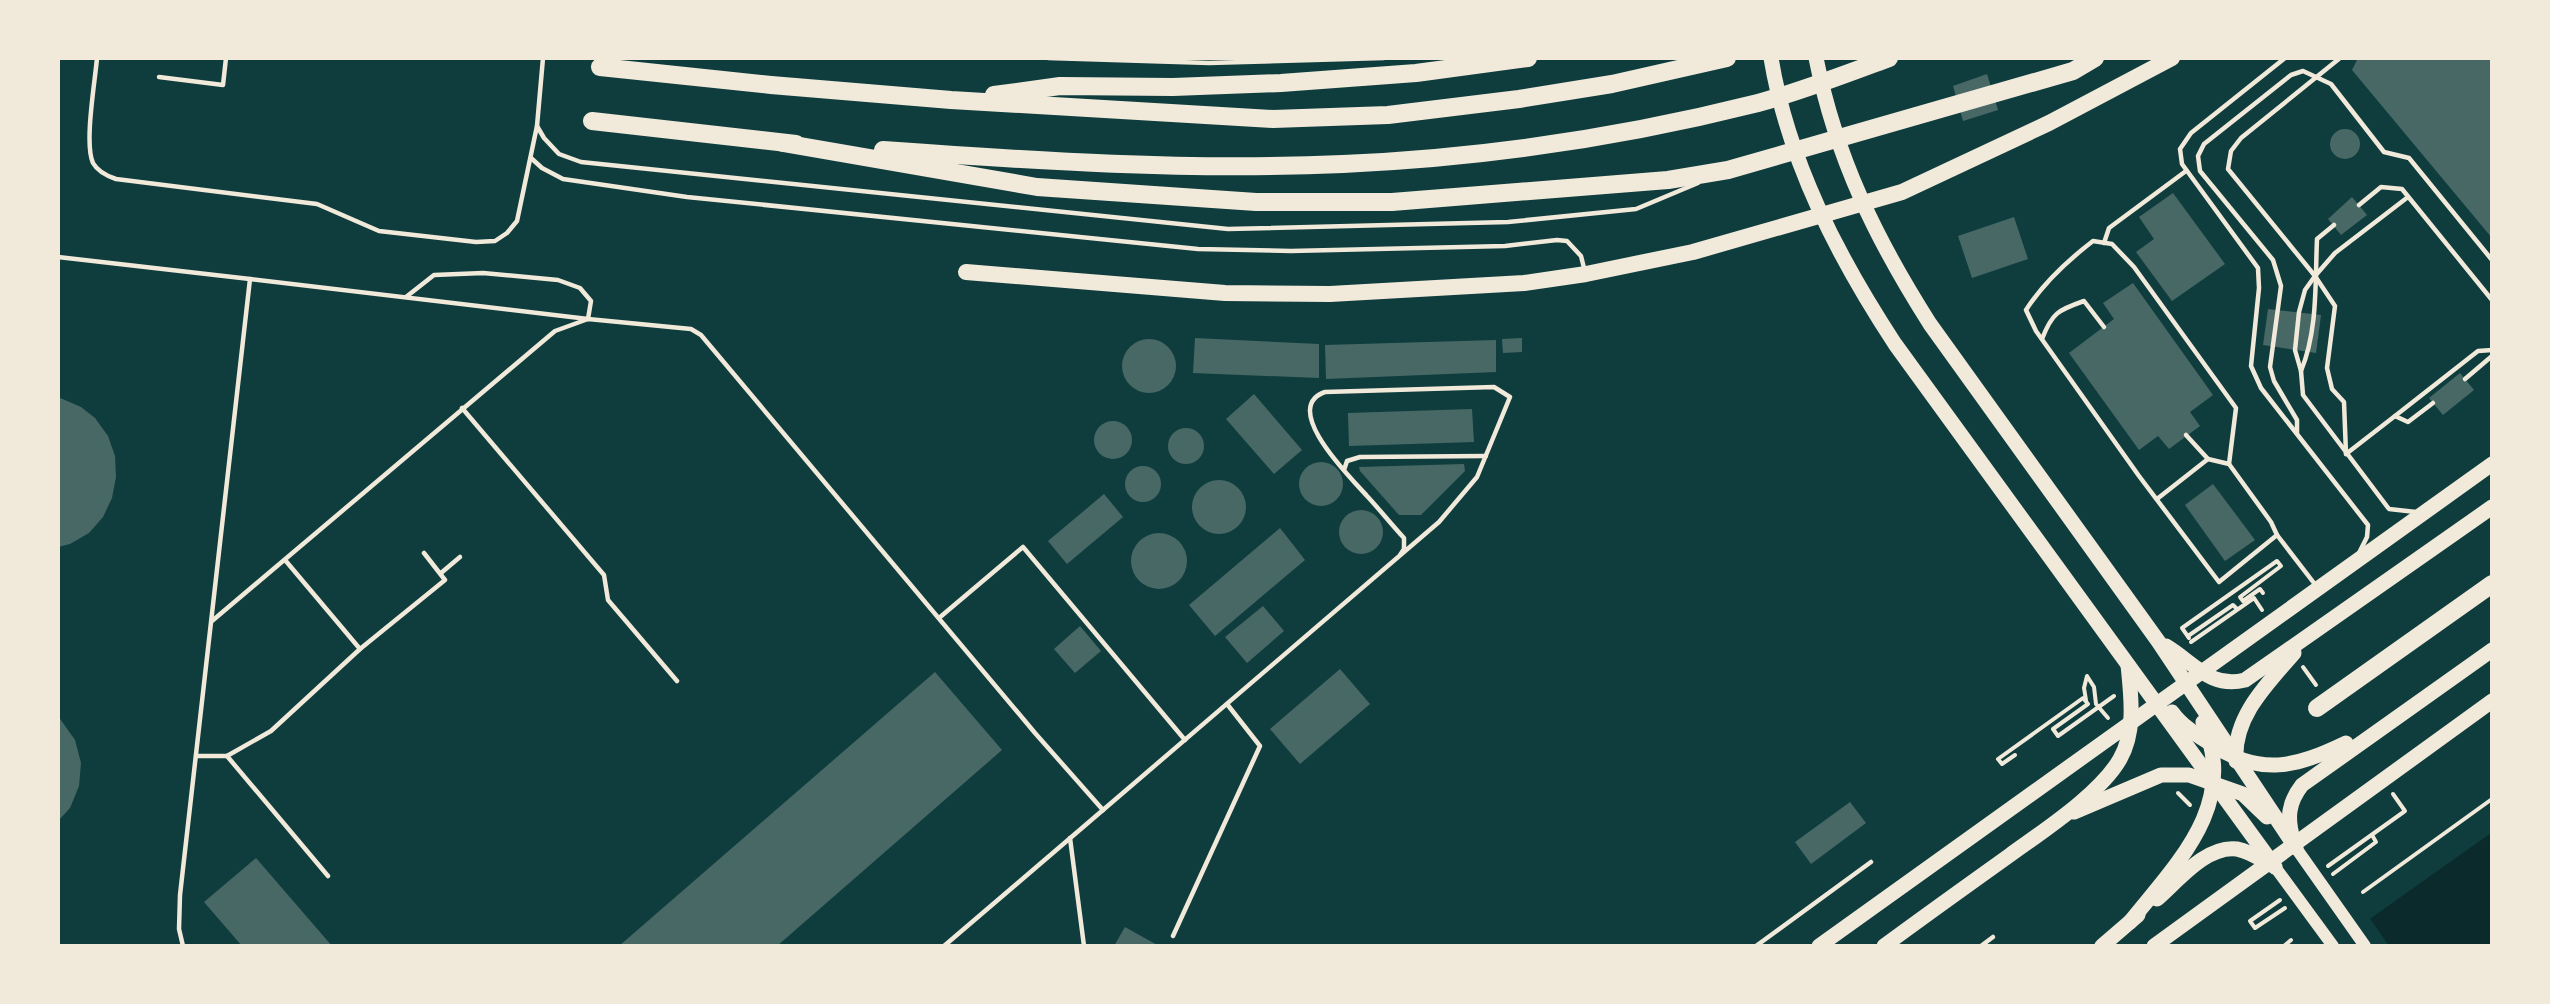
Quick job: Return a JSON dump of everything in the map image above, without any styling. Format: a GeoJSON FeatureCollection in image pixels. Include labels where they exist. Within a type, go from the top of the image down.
{"type":"FeatureCollection","features":[{"type":"Feature","properties":{"kind":"highway"},"geometry":{"type":"LineString","coordinates":[[951,100],[1060,86],[1173,87],[1281,83],[1416,73],[1528,58]]}},
{"type":"Feature","properties":{"kind":"highway"},"geometry":{"type":"LineString","coordinates":[[600,67],[771,85],[951,100],[1273,119],[1388,115],[1568,92],[1727,58]]}},
{"type":"Feature","properties":{"kind":"highway"},"geometry":{"type":"LineString","coordinates":[[592,121],[783,143],[1102,164],[1228,166],[1344,164],[1558,142],[1669,123],[1760,102],[1888,58]]}},
{"type":"Feature","properties":{"kind":"highway"},"geometry":{"type":"LineString","coordinates":[[783,143],[1037,187],[1256,202],[1392,202],[1668,180],[1728,170],[2073,71],[2095,58]]}},
{"type":"Feature","properties":{"kind":"highway"},"geometry":{"type":"LineString","coordinates":[[966,272],[1225,293],[1330,294],[1524,283],[1586,274],[1692,252],[1902,192],[2049,123],[2172,58]]}},
{"type":"Feature","properties":{"kind":"highway"},"geometry":{"type":"LineString","coordinates":[[2317,708],[2492,584]]}},
{"type":"Feature","properties":{"kind":"main road"},"geometry":{"type":"LineString","coordinates":[[1770,58],[1782,105],[1810,188],[1848,268],[1870,306],[1895,344],[2333,945]]}},
{"type":"Feature","properties":{"kind":"main road"},"geometry":{"type":"LineString","coordinates":[[1816,58],[1832,126],[1844,161],[1864,209],[1906,287],[1930,324],[2158,641],[2296,848],[2365,945]]}},
{"type":"Feature","properties":{"kind":"main road"},"geometry":{"type":"LineString","coordinates":[[1819,945],[2492,464]]}},
{"type":"Feature","properties":{"kind":"main road"},"geometry":{"type":"LineString","coordinates":[[2158,641],[2211,678],[2234,683],[2245,680],[2492,507]]}},
{"type":"Feature","properties":{"kind":"main road"},"geometry":{"type":"LineString","coordinates":[[2275,867],[2252,826],[2243,794],[2236,758],[2239,729],[2251,706],[2308,638]]}},
{"type":"Feature","properties":{"kind":"main road"},"geometry":{"type":"LineString","coordinates":[[2130,922],[2200,831],[2211,803],[2214,753],[2212,745],[2203,722],[2164,662],[2158,641]]}},
{"type":"Feature","properties":{"kind":"main road"},"geometry":{"type":"LineString","coordinates":[[2296,848],[2289,825],[2289,808],[2293,797],[2302,785],[2492,650]]}},
{"type":"Feature","properties":{"kind":"main road"},"geometry":{"type":"LineString","coordinates":[[2128,665],[2147,680],[2176,718],[2212,745],[2236,758],[2262,764],[2297,764],[2314,759],[2377,731]]}},
{"type":"Feature","properties":{"kind":"main road"},"geometry":{"type":"LineString","coordinates":[[1884,945],[2066,815],[2107,776],[2120,759],[2128,741],[2132,706],[2128,665]]}},
{"type":"Feature","properties":{"kind":"main road"},"geometry":{"type":"LineString","coordinates":[[2154,945],[2492,701]]}},
{"type":"Feature","properties":{"kind":"main road"},"geometry":{"type":"LineString","coordinates":[[2066,815],[2161,775],[2190,775],[2243,794],[2296,848]]}},
{"type":"Feature","properties":{"kind":"main road"},"geometry":{"type":"LineString","coordinates":[[2102,945],[2214,853],[2225,849],[2238,849],[2275,867]]}},
{"type":"Feature","properties":{"kind":"lane"},"geometry":{"type":"LineString","coordinates":[[97,58],[89,150],[94,164],[103,174],[116,179],[317,204],[380,231],[476,242],[495,241],[507,234],[517,221],[537,126],[543,58]]}},
{"type":"Feature","properties":{"kind":"lane"},"geometry":{"type":"LineString","coordinates":[[159,77],[223,85],[226,58]]}},
{"type":"Feature","properties":{"kind":"lane"},"geometry":{"type":"LineString","coordinates":[[1048,58],[1209,63],[1384,58]]}},
{"type":"Feature","properties":{"kind":"lane"},"geometry":{"type":"LineString","coordinates":[[1480,58],[1508,62]]}},
{"type":"Feature","properties":{"kind":"lane"},"geometry":{"type":"LineString","coordinates":[[2285,58],[2191,134],[2180,149],[2182,164],[2258,268],[2259,288],[2251,366],[2261,388],[2368,525],[2367,537],[2356,561]]}},
{"type":"Feature","properties":{"kind":"lane"},"geometry":{"type":"LineString","coordinates":[[2340,58],[2241,138],[2231,151],[2228,169],[2315,276],[2336,306],[2327,368],[2332,389],[2344,402],[2346,454]]}},
{"type":"Feature","properties":{"kind":"lane"},"geometry":{"type":"LineString","coordinates":[[2296,433],[2297,420],[2274,381],[2270,367],[2281,286],[2272,260],[2200,171],[2198,156],[2204,144],[2291,75],[2303,71],[2318,76],[2331,84],[2384,152],[2409,158],[2492,260]]}},
{"type":"Feature","properties":{"kind":"lane"},"geometry":{"type":"LineString","coordinates":[[537,126],[544,138],[559,154],[581,162],[1228,229],[1508,222],[1636,209],[1728,170]]}},
{"type":"Feature","properties":{"kind":"lane"},"geometry":{"type":"LineString","coordinates":[[531,158],[563,179],[687,197],[1198,249],[1291,251],[1505,246],[1557,240],[1567,241],[1581,256],[1586,274]]}},
{"type":"Feature","properties":{"kind":"lane"},"geometry":{"type":"LineString","coordinates":[[2104,243],[2109,228],[2186,171]]}},
{"type":"Feature","properties":{"kind":"lane"},"geometry":{"type":"LineString","coordinates":[[2359,205],[2381,187],[2402,189],[2492,300]]}},
{"type":"Feature","properties":{"kind":"lane"},"geometry":{"type":"LineString","coordinates":[[2408,196],[2335,253],[2315,276],[2305,290],[2299,312],[2295,350],[2301,371],[2303,395],[2389,509],[2426,511]]}},
{"type":"Feature","properties":{"kind":"lane"},"geometry":{"type":"LineString","coordinates":[[2301,371],[2309,352],[2316,300],[2317,239],[2334,225]]}},
{"type":"Feature","properties":{"kind":"lane"},"geometry":{"type":"LineString","coordinates":[[2229,464],[2236,408],[2134,267],[2112,244],[2093,242],[2070,260],[2038,291],[2026,310],[2042,339],[2219,582],[2277,535]]}},
{"type":"Feature","properties":{"kind":"lane"},"geometry":{"type":"LineString","coordinates":[[58,257],[691,329],[701,335],[1035,733],[1103,810]]}},
{"type":"Feature","properties":{"kind":"lane"},"geometry":{"type":"LineString","coordinates":[[406,297],[434,275],[483,273],[558,280],[580,288],[591,301],[588,319]]}},
{"type":"Feature","properties":{"kind":"lane"},"geometry":{"type":"LineString","coordinates":[[183,945],[178,929],[180,895],[250,279]]}},
{"type":"Feature","properties":{"kind":"lane"},"geometry":{"type":"LineString","coordinates":[[2042,339],[2049,320],[2065,308],[2084,301],[2104,327]]}},
{"type":"Feature","properties":{"kind":"lane"},"geometry":{"type":"LineString","coordinates":[[212,621],[555,331],[588,319]]}},
{"type":"Feature","properties":{"kind":"lane"},"geometry":{"type":"LineString","coordinates":[[2346,454],[2478,351],[2492,350]]}},
{"type":"Feature","properties":{"kind":"lane"},"geometry":{"type":"LineString","coordinates":[[2465,379],[2492,356]]}},
{"type":"Feature","properties":{"kind":"lane"},"geometry":{"type":"LineString","coordinates":[[944,945],[1439,522],[1477,477],[1510,397],[1494,387],[1317,394],[1310,409],[1312,424],[1326,450],[1404,538],[1404,549],[1400,555]]}},
{"type":"Feature","properties":{"kind":"lane"},"geometry":{"type":"LineString","coordinates":[[2395,416],[2408,422],[2433,404]]}},
{"type":"Feature","properties":{"kind":"lane"},"geometry":{"type":"LineString","coordinates":[[462,408],[604,575],[609,600],[677,681]]}},
{"type":"Feature","properties":{"kind":"lane"},"geometry":{"type":"LineString","coordinates":[[2186,435],[2208,459],[2229,464],[2271,522],[2277,535],[2318,588]]}},
{"type":"Feature","properties":{"kind":"lane"},"geometry":{"type":"LineString","coordinates":[[1344,470],[1347,461],[1360,457],[1486,456]]}},
{"type":"Feature","properties":{"kind":"lane"},"geometry":{"type":"LineString","coordinates":[[2157,499],[2208,459]]}},
{"type":"Feature","properties":{"kind":"lane"},"geometry":{"type":"LineString","coordinates":[[939,618],[1023,547],[1185,740]]}},
{"type":"Feature","properties":{"kind":"lane"},"geometry":{"type":"LineString","coordinates":[[196,756],[227,756],[271,731],[360,649],[445,580],[424,553]]}},
{"type":"Feature","properties":{"kind":"lane"},"geometry":{"type":"LineString","coordinates":[[441,573],[460,557]]}},
{"type":"Feature","properties":{"kind":"lane"},"geometry":{"type":"LineString","coordinates":[[285,560],[360,649]]}},
{"type":"Feature","properties":{"kind":"lane"},"geometry":{"type":"LineString","coordinates":[[1173,936],[1260,746],[1227,704]]}},
{"type":"Feature","properties":{"kind":"lane"},"geometry":{"type":"LineString","coordinates":[[227,756],[328,876]]}},
{"type":"Feature","properties":{"kind":"lane"},"geometry":{"type":"LineString","coordinates":[[1070,838],[1084,945]]}},
{"type":"Feature","properties":{"kind":"lane"},"geometry":{"type":"LineString","coordinates":[[1756,945],[1871,862]]}},
{"type":"Feature","properties":{"kind":"lane"},"geometry":{"type":"LineString","coordinates":[[1981,945],[1992,937]]}},
{"type":"Feature","properties":{"kind":"path"},"geometry":{"type":"LineString","coordinates":[[2189,624],[2277,561],[2281,566],[2240,597],[2243,601],[2260,589],[2263,593]]}},
{"type":"Feature","properties":{"kind":"path"},"geometry":{"type":"LineString","coordinates":[[2187,636],[2233,604],[2237,609]]}},
{"type":"Feature","properties":{"kind":"path"},"geometry":{"type":"LineString","coordinates":[[2015,755],[2002,764],[1998,759],[2083,698],[2088,704],[2053,729],[2058,736]]}},
{"type":"Feature","properties":{"kind":"path"},"geometry":{"type":"LineString","coordinates":[[2363,892],[2492,799]]}},
{"type":"Feature","properties":{"kind":"path"},"geometry":{"type":"LineString","coordinates":[[2324,869],[2405,811]]}},
{"type":"Feature","properties":{"kind":"path"},"geometry":{"type":"LineString","coordinates":[[2332,874],[2376,842],[2372,835]]}},
{"type":"Feature","properties":{"kind":"path"},"geometry":{"type":"LineString","coordinates":[[2285,896],[2250,921],[2255,928],[2285,908]]}},
{"type":"Feature","properties":{"kind":"path"},"geometry":{"type":"LineString","coordinates":[[2284,945],[2291,940]]}},
{"type":"Feature","properties":{"kind":"water"},"geometry":{"type":"Polygon","coordinates":[[[2491,833],[2491,945],[2333,945],[2491,833]]]}},
{"type":"Feature","properties":{"kind":"pier"},"geometry":{"type":"Polygon","coordinates":[[[2369,917],[2389,946],[2330,946],[2332,943],[2369,917]]]}},
{"type":"Feature","properties":{"kind":"building"},"geometry":{"type":"Polygon","coordinates":[[[2358,58],[2492,58],[2492,238],[2352,70],[2358,58]]]}},
{"type":"Feature","properties":{"kind":"building"},"geometry":{"type":"Polygon","coordinates":[[[1987,74],[1998,110],[1963,121],[1953,86],[1987,74]]]}},
{"type":"Feature","properties":{"kind":"building"},"geometry":{"type":"Polygon","coordinates":[[[2345,129],[2356,133],[2360,144],[2356,155],[2345,159],[2334,155],[2330,144],[2334,133],[2345,129]]]}},
{"type":"Feature","properties":{"kind":"building"},"geometry":{"type":"Polygon","coordinates":[[[2173,193],[2225,264],[2172,301],[2136,252],[2154,239],[2139,217],[2173,193]]]}},
{"type":"Feature","properties":{"kind":"building"},"geometry":{"type":"Polygon","coordinates":[[[2352,197],[2367,215],[2341,235],[2328,219],[2352,197]]]}},
{"type":"Feature","properties":{"kind":"building"},"geometry":{"type":"Polygon","coordinates":[[[2014,217],[2028,259],[1972,278],[1958,236],[2014,217]]]}},
{"type":"Feature","properties":{"kind":"building"},"geometry":{"type":"Polygon","coordinates":[[[2133,283],[2213,395],[2190,412],[2200,426],[2169,449],[2158,436],[2139,450],[2069,353],[2114,319],[2103,303],[2133,283]]]}},
{"type":"Feature","properties":{"kind":"building"},"geometry":{"type":"Polygon","coordinates":[[[2268,309],[2321,315],[2316,353],[2263,345],[2268,309]]]}},
{"type":"Feature","properties":{"kind":"building"},"geometry":{"type":"Polygon","coordinates":[[[1195,338],[1319,344],[1319,378],[1193,373],[1195,338]]]}},
{"type":"Feature","properties":{"kind":"building"},"geometry":{"type":"Polygon","coordinates":[[[1522,338],[1522,352],[1503,353],[1502,339],[1522,338]]]}},
{"type":"Feature","properties":{"kind":"building"},"geometry":{"type":"Polygon","coordinates":[[[1149,339],[1159,341],[1168,347],[1174,356],[1176,366],[1174,376],[1168,385],[1159,391],[1149,393],[1139,391],[1130,385],[1124,376],[1122,366],[1124,356],[1130,347],[1139,341],[1149,339]]]}},
{"type":"Feature","properties":{"kind":"building"},"geometry":{"type":"Polygon","coordinates":[[[1496,340],[1496,372],[1326,379],[1325,345],[1496,340]]]}},
{"type":"Feature","properties":{"kind":"building"},"geometry":{"type":"Polygon","coordinates":[[[2460,373],[2474,390],[2443,415],[2429,398],[2460,373]]]}},
{"type":"Feature","properties":{"kind":"building"},"geometry":{"type":"Polygon","coordinates":[[[1254,394],[1302,450],[1274,474],[1226,419],[1254,394]]]}},
{"type":"Feature","properties":{"kind":"building"},"geometry":{"type":"Polygon","coordinates":[[[58,397],[81,407],[95,418],[108,436],[115,456],[116,477],[112,498],[103,517],[89,533],[70,544],[58,547],[58,397]]]}},
{"type":"Feature","properties":{"kind":"building"},"geometry":{"type":"Polygon","coordinates":[[[1472,409],[1474,442],[1349,446],[1348,413],[1472,409]]]}},
{"type":"Feature","properties":{"kind":"building"},"geometry":{"type":"Polygon","coordinates":[[[1113,421],[1126,427],[1132,440],[1126,453],[1113,459],[1100,453],[1094,440],[1100,427],[1113,421]]]}},
{"type":"Feature","properties":{"kind":"building"},"geometry":{"type":"Polygon","coordinates":[[[1186,428],[1199,433],[1204,446],[1199,459],[1186,464],[1173,459],[1168,446],[1173,433],[1186,428]]]}},
{"type":"Feature","properties":{"kind":"building"},"geometry":{"type":"Polygon","coordinates":[[[1321,462],[1330,463],[1337,468],[1342,475],[1342,493],[1337,500],[1330,505],[1321,506],[1312,505],[1305,500],[1300,493],[1299,484],[1300,475],[1305,468],[1312,463],[1321,462]]]}},
{"type":"Feature","properties":{"kind":"building"},"geometry":{"type":"Polygon","coordinates":[[[1464,464],[1465,471],[1421,515],[1399,515],[1359,467],[1464,464]]]}},
{"type":"Feature","properties":{"kind":"building"},"geometry":{"type":"Polygon","coordinates":[[[1143,466],[1156,471],[1161,484],[1156,497],[1143,502],[1130,497],[1125,484],[1130,471],[1143,466]]]}},
{"type":"Feature","properties":{"kind":"building"},"geometry":{"type":"Polygon","coordinates":[[[1214,480],[1224,480],[1234,484],[1242,492],[1246,507],[1242,522],[1234,530],[1224,534],[1214,534],[1204,530],[1196,522],[1192,512],[1192,502],[1196,492],[1204,484],[1214,480]]]}},
{"type":"Feature","properties":{"kind":"building"},"geometry":{"type":"Polygon","coordinates":[[[2213,484],[2255,540],[2225,561],[2185,505],[2213,484]]]}},
{"type":"Feature","properties":{"kind":"building"},"geometry":{"type":"Polygon","coordinates":[[[1104,494],[1123,517],[1067,564],[1048,541],[1104,494]]]}},
{"type":"Feature","properties":{"kind":"building"},"geometry":{"type":"Polygon","coordinates":[[[1361,510],[1370,511],[1377,516],[1382,523],[1382,541],[1377,548],[1370,553],[1361,554],[1352,553],[1345,548],[1340,541],[1339,532],[1340,523],[1345,516],[1352,511],[1361,510]]]}},
{"type":"Feature","properties":{"kind":"building"},"geometry":{"type":"Polygon","coordinates":[[[1280,528],[1305,560],[1215,636],[1189,605],[1280,528]]]}},
{"type":"Feature","properties":{"kind":"building"},"geometry":{"type":"Polygon","coordinates":[[[1159,533],[1170,535],[1179,541],[1185,550],[1187,561],[1185,572],[1179,581],[1170,587],[1159,589],[1148,587],[1139,581],[1133,572],[1131,561],[1133,550],[1139,541],[1148,535],[1159,533]]]}},
{"type":"Feature","properties":{"kind":"building"},"geometry":{"type":"Polygon","coordinates":[[[1263,606],[1284,631],[1247,663],[1225,637],[1263,606]]]}},
{"type":"Feature","properties":{"kind":"building"},"geometry":{"type":"Polygon","coordinates":[[[1080,626],[1101,651],[1075,673],[1054,649],[1080,626]]]}},
{"type":"Feature","properties":{"kind":"building"},"geometry":{"type":"Polygon","coordinates":[[[1340,669],[1370,704],[1300,764],[1270,729],[1340,669]]]}},
{"type":"Feature","properties":{"kind":"building"},"geometry":{"type":"Polygon","coordinates":[[[935,672],[1002,750],[777,946],[619,946],[935,672]]]}},
{"type":"Feature","properties":{"kind":"building"},"geometry":{"type":"Polygon","coordinates":[[[58,716],[75,740],[81,763],[79,786],[70,808],[58,821],[58,716]]]}},
{"type":"Feature","properties":{"kind":"building"},"geometry":{"type":"Polygon","coordinates":[[[1850,802],[1866,823],[1811,864],[1795,842],[1850,802]]]}},
{"type":"Feature","properties":{"kind":"building"},"geometry":{"type":"Polygon","coordinates":[[[256,858],[332,946],[242,946],[204,902],[256,858]]]}},
{"type":"Feature","properties":{"kind":"building"},"geometry":{"type":"Polygon","coordinates":[[[1125,927],[1159,946],[1114,946],[1125,927]]]}}]}
